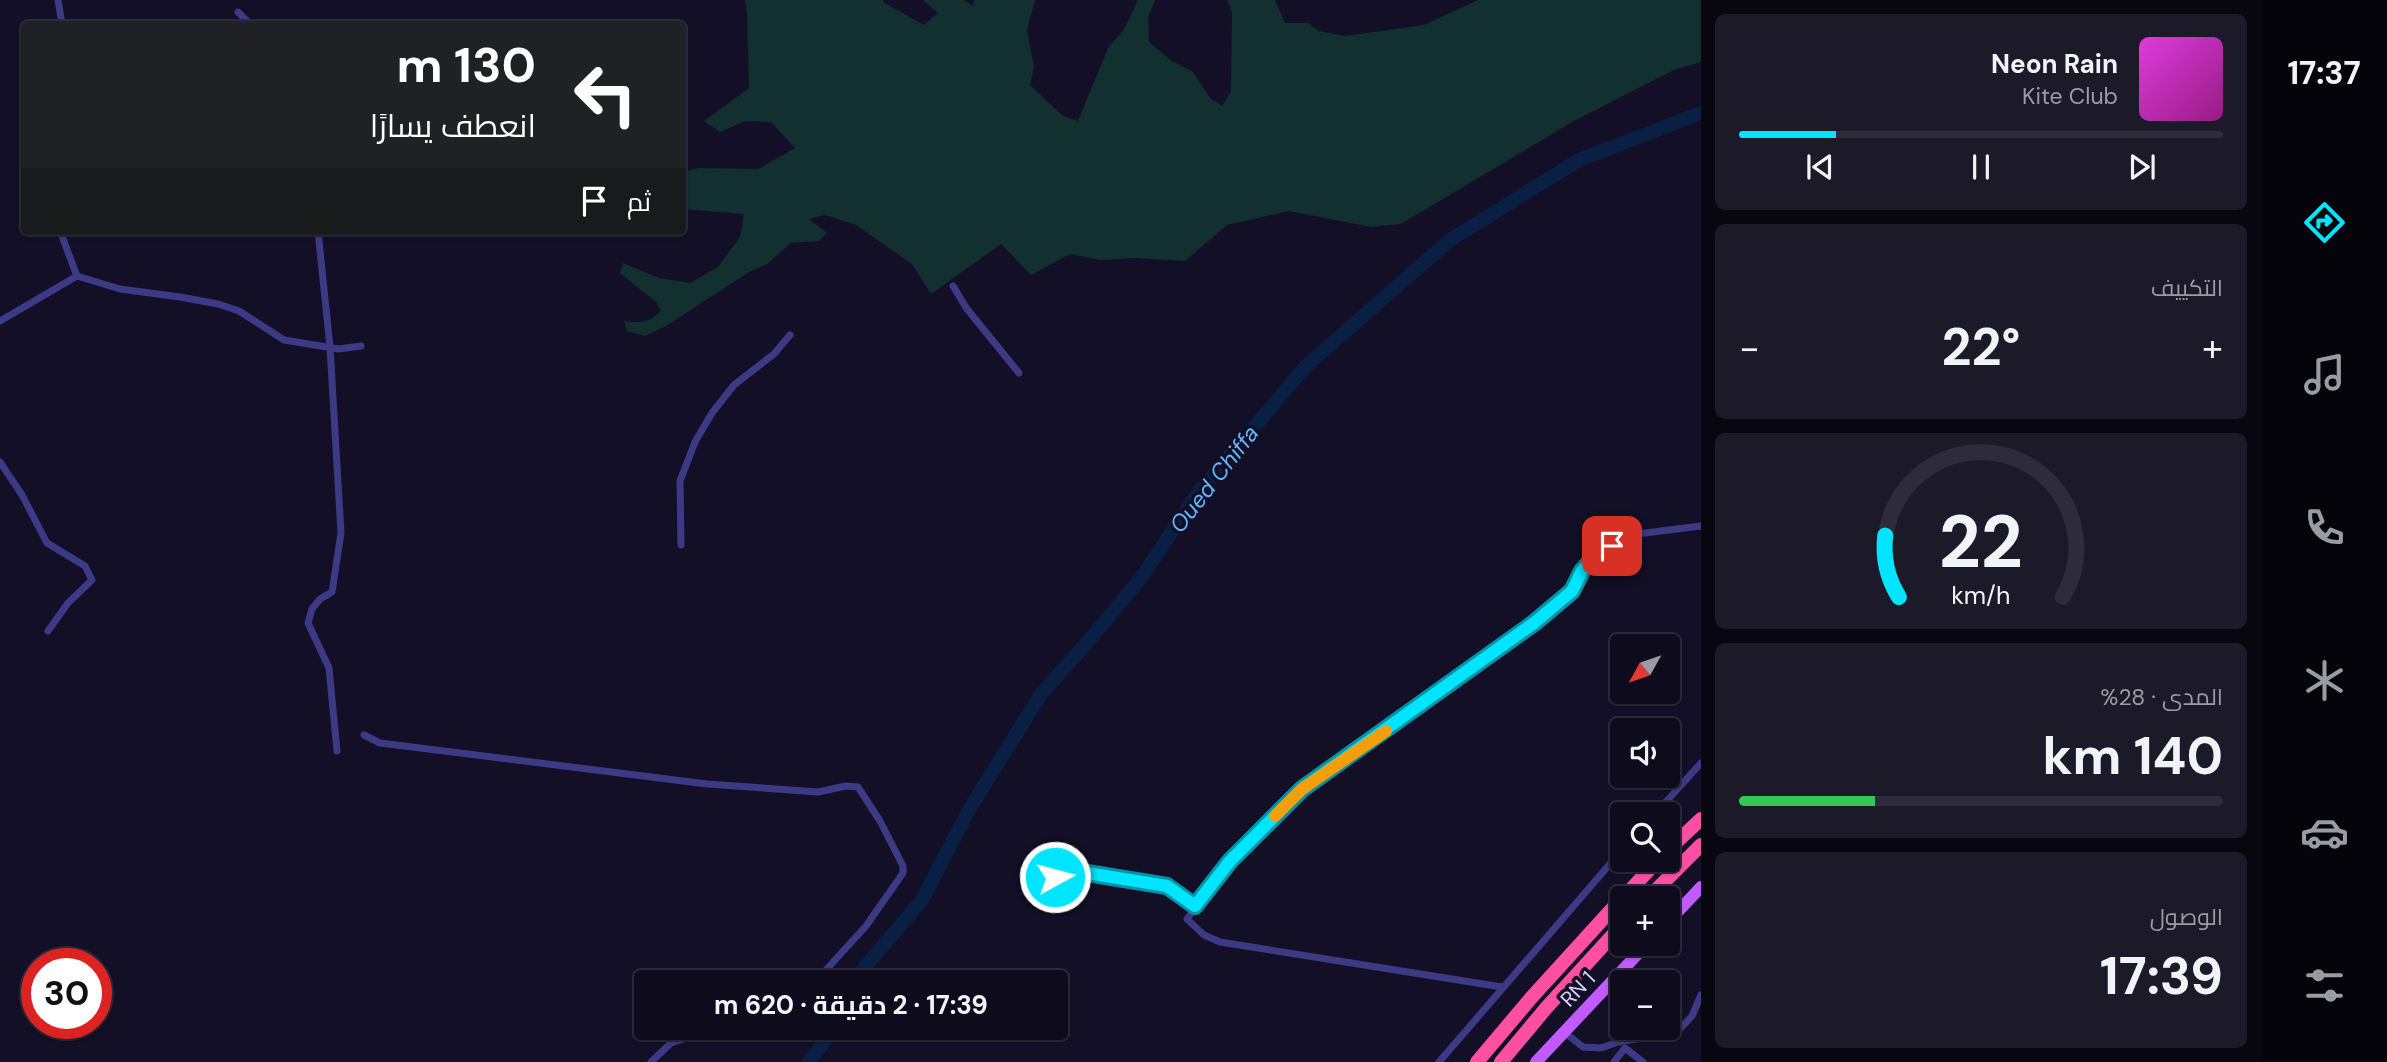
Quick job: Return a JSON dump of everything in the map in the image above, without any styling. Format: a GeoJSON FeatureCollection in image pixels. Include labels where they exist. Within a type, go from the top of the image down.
{"type":"FeatureCollection","features":[{"type":"Feature","properties":{"kind":"highway"},"geometry":{"type":"LineString","coordinates":[[1680,839],[1701,819]]}},
{"type":"Feature","properties":{"kind":"highway"},"geometry":{"type":"LineString","coordinates":[[1660,886],[1701,845]]}},
{"type":"Feature","properties":{"kind":"highway"},"geometry":{"type":"LineString","coordinates":[[1634,886],[1647,872]]}},
{"type":"Feature","properties":{"kind":"highway"},"geometry":{"type":"LineString","coordinates":[[1476,1062],[1610,912]]}},
{"type":"Feature","properties":{"kind":"highway"},"geometry":{"type":"LineString","coordinates":[[1501,1062],[1610,938]]}},
{"type":"Feature","properties":{"kind":"main road"},"geometry":{"type":"LineString","coordinates":[[1680,909],[1701,887]]}},
{"type":"Feature","properties":{"kind":"main road","name":"RN 1"},"geometry":{"type":"LineString","coordinates":[[1536,1062],[1636,956]]}},
{"type":"Feature","properties":{"kind":"street"},"geometry":{"type":"LineString","coordinates":[[58,0],[62,21]]}},
{"type":"Feature","properties":{"kind":"street"},"geometry":{"type":"LineString","coordinates":[[238,12],[247,21]]}},
{"type":"Feature","properties":{"kind":"street"},"geometry":{"type":"LineString","coordinates":[[62,235],[78,276]]}},
{"type":"Feature","properties":{"kind":"street"},"geometry":{"type":"LineString","coordinates":[[318,235],[330,347],[341,533],[332,592],[320,599],[312,609],[308,622],[329,668],[337,751]]}},
{"type":"Feature","properties":{"kind":"street"},"geometry":{"type":"LineString","coordinates":[[0,321],[78,276],[120,289],[218,304],[239,311],[284,340],[330,347],[361,346]]}},
{"type":"Feature","properties":{"kind":"street"},"geometry":{"type":"LineString","coordinates":[[953,286],[967,309],[1019,373]]}},
{"type":"Feature","properties":{"kind":"street"},"geometry":{"type":"LineString","coordinates":[[681,545],[680,481],[695,442],[712,413],[734,385],[757,369],[790,335]]}},
{"type":"Feature","properties":{"kind":"street"},"geometry":{"type":"LineString","coordinates":[[0,462],[22,495],[47,542],[85,566],[92,580],[68,603],[48,631]]}},
{"type":"Feature","properties":{"kind":"street"},"geometry":{"type":"LineString","coordinates":[[1502,987],[1220,942],[1204,935],[1187,919],[1230,861],[1302,789],[1534,623],[1572,591],[1582,571],[1591,561],[1629,535],[1701,526]]}},
{"type":"Feature","properties":{"kind":"street"},"geometry":{"type":"LineString","coordinates":[[364,735],[380,743],[707,784],[818,792],[846,786],[858,787],[880,821],[903,873],[866,926],[826,970]]}},
{"type":"Feature","properties":{"kind":"street"},"geometry":{"type":"LineString","coordinates":[[1666,802],[1701,763]]}},
{"type":"Feature","properties":{"kind":"street"},"geometry":{"type":"LineString","coordinates":[[1439,1062],[1610,864]]}},
{"type":"Feature","properties":{"kind":"street"},"geometry":{"type":"LineString","coordinates":[[1055,877],[1081,872],[1167,886],[1195,906]]}},
{"type":"Feature","properties":{"kind":"street"},"geometry":{"type":"LineString","coordinates":[[1564,1032],[1583,1047],[1601,1048],[1618,1042],[1666,1034],[1680,1029],[1692,1016],[1701,995]]}},
{"type":"Feature","properties":{"kind":"street"},"geometry":{"type":"LineString","coordinates":[[651,1062],[671,1043],[681,1040]]}},
{"type":"Feature","properties":{"kind":"street"},"geometry":{"type":"LineString","coordinates":[[1614,1062],[1625,1048],[1643,1062]]}},
{"type":"Feature","properties":{"kind":"green space"},"geometry":{"type":"Polygon","coordinates":[[[745,0],[883,0],[924,25],[938,13],[923,0],[964,0],[973,6],[974,0],[1035,0],[1027,30],[1034,67],[1030,85],[1063,116],[1078,121],[1108,48],[1124,29],[1138,0],[1155,0],[1148,17],[1149,42],[1172,61],[1193,72],[1210,98],[1222,106],[1231,91],[1232,13],[1227,0],[1275,0],[1285,23],[1308,23],[1319,31],[1345,36],[1424,25],[1478,0],[1701,0],[1701,62],[1674,70],[1572,122],[1401,224],[1371,227],[1289,211],[1227,225],[1185,261],[1135,258],[1101,260],[1070,254],[1031,275],[1001,244],[931,294],[912,264],[856,225],[825,215],[809,219],[827,233],[819,241],[791,243],[767,264],[749,272],[666,326],[645,336],[627,331],[624,321],[644,322],[661,310],[656,302],[620,273],[623,263],[659,278],[690,283],[718,267],[740,237],[744,214],[686,209],[686,171],[699,168],[758,169],[795,148],[771,122],[745,121],[720,132],[704,121],[749,88],[745,0]]]}},
{"type":"Feature","properties":{"kind":"waterway","name":"Oued Chiffa"},"geometry":{"type":"LineString","coordinates":[[862,970],[922,900],[970,808],[1041,694],[1141,578],[1197,494],[1306,366],[1450,240],[1579,160],[1701,113]]}},
{"type":"Feature","properties":{"kind":"waterway","name":"Oued Chiffa"},"geometry":{"type":"LineString","coordinates":[[809,1062],[825,1040]]}},
{"type":"Feature","properties":{"kind":"slow traffic"},"geometry":{"type":"LineString","coordinates":[[1275,816],[1302,789],[1386,731]]}},
{"type":"Feature","properties":{"kind":"route"},"geometry":{"type":"LineString","coordinates":[[1055,877],[1081,872],[1167,886],[1195,906],[1230,861],[1302,789],[1534,623],[1572,591],[1582,571],[1591,561],[1612,546]]}}]}
